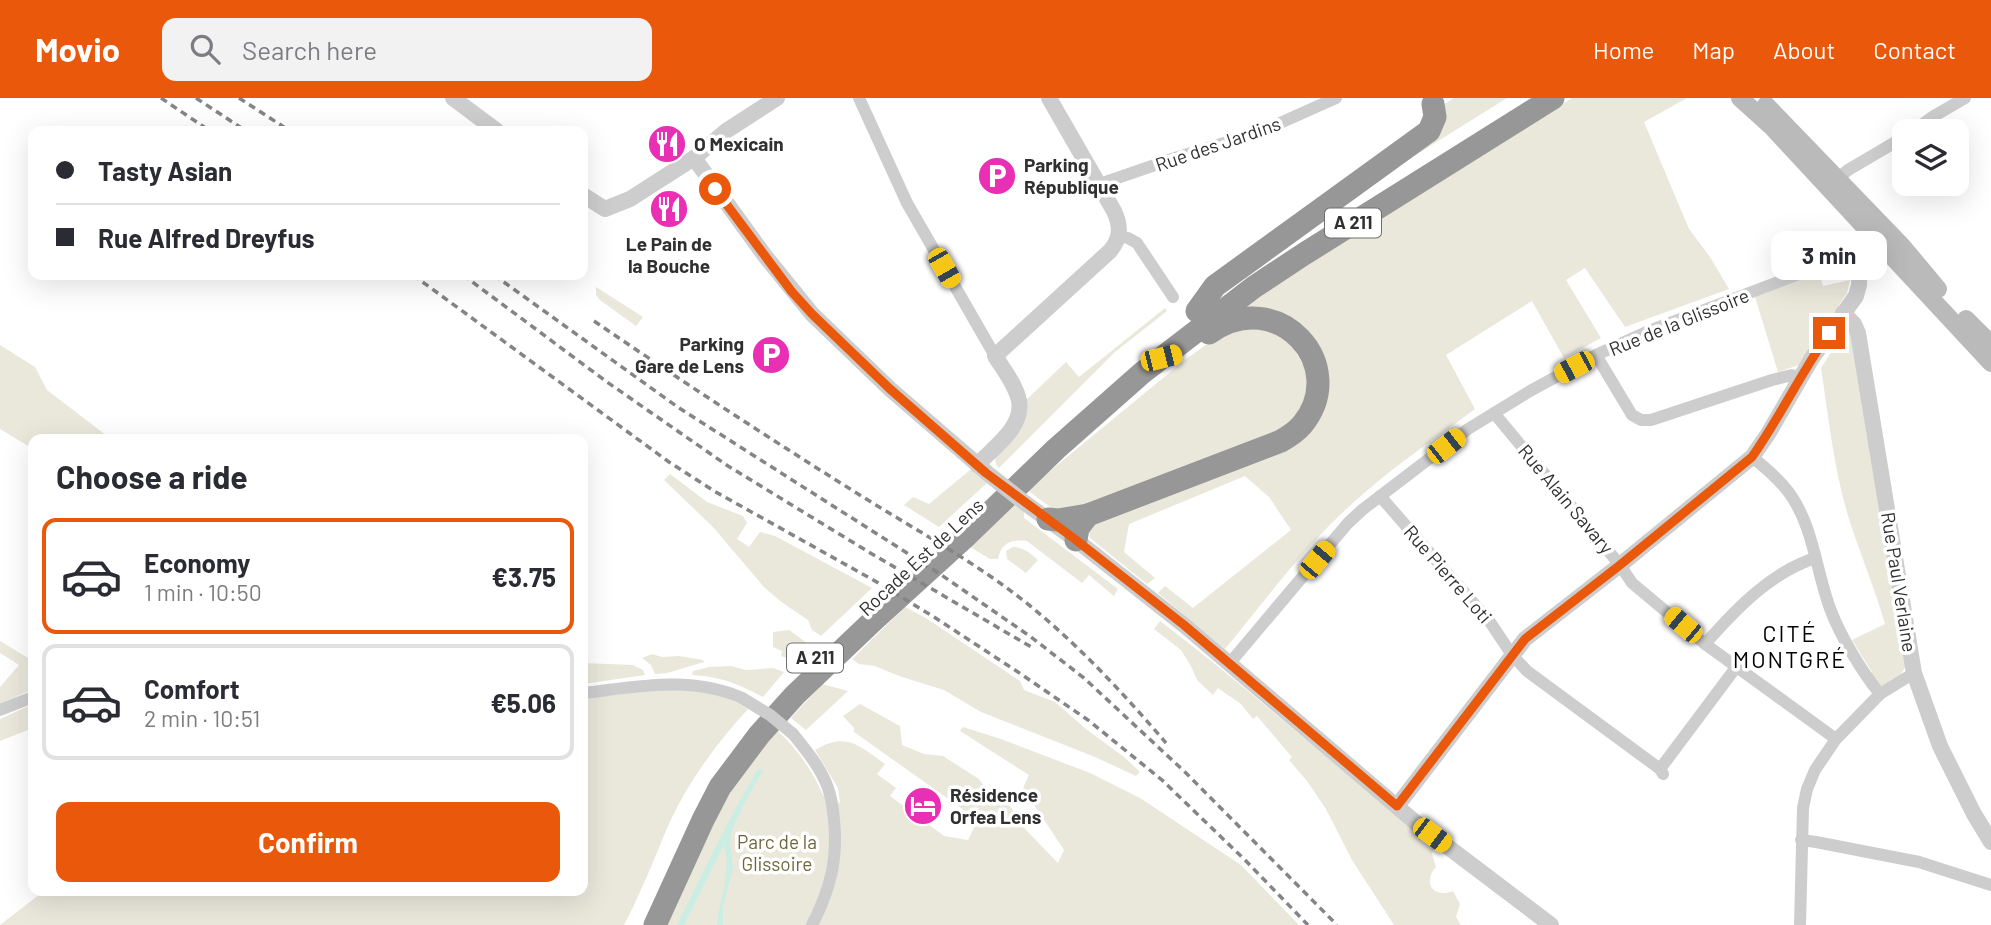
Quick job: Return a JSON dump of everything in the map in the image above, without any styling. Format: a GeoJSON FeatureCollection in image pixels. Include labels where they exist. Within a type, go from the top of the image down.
{"type":"FeatureCollection","features":[{"type":"Feature","properties":{"kind":"highway","name":"Rocade Est de Lens"},"geometry":{"type":"LineString","coordinates":[[640,925],[708,778],[755,720],[871,601],[1109,383],[1197,311],[1275,256],[1528,98]]}},
{"type":"Feature","properties":{"kind":"highway","name":"A 211"},"geometry":{"type":"LineString","coordinates":[[1161,358],[1234,302],[1294,261],[1553,98]]}},
{"type":"Feature","properties":{"kind":"highway"},"geometry":{"type":"LineString","coordinates":[[1197,311],[1215,286],[1429,131],[1435,117],[1432,101]]}},
{"type":"Feature","properties":{"kind":"highway"},"geometry":{"type":"LineString","coordinates":[[1048,519],[1088,515],[1281,441],[1303,425],[1314,404],[1317,374],[1306,346],[1284,325],[1267,319],[1238,319],[1215,329],[1182,353],[1161,358]]}},
{"type":"Feature","properties":{"kind":"highway","name":"Rocade Est de Lens"},"geometry":{"type":"LineString","coordinates":[[655,925],[720,787],[759,735],[795,695],[1056,449],[1161,358]]}},
{"type":"Feature","properties":{"kind":"highway"},"geometry":{"type":"LineString","coordinates":[[1076,540],[1078,528],[1088,515]]}},
{"type":"Feature","properties":{"kind":"main road"},"geometry":{"type":"LineString","coordinates":[[1740,98],[1763,108],[1833,183],[1873,238],[1990,355]]}},
{"type":"Feature","properties":{"kind":"street"},"geometry":{"type":"LineString","coordinates":[[453,98],[490,126]]}},
{"type":"Feature","properties":{"kind":"street"},"geometry":{"type":"LineString","coordinates":[[588,201],[598,212],[629,199],[694,158],[726,131],[777,98]]}},
{"type":"Feature","properties":{"kind":"street"},"geometry":{"type":"LineString","coordinates":[[859,98],[907,204],[1015,389],[1020,402],[1015,425],[982,469]]}},
{"type":"Feature","properties":{"kind":"street"},"geometry":{"type":"LineString","coordinates":[[995,356],[1110,251],[1119,236],[1118,219],[1049,98]]}},
{"type":"Feature","properties":{"kind":"street","name":"Rue des Jardins"},"geometry":{"type":"LineString","coordinates":[[1097,185],[1261,132],[1336,98]]}},
{"type":"Feature","properties":{"kind":"street"},"geometry":{"type":"LineString","coordinates":[[1931,119],[1965,98]]}},
{"type":"Feature","properties":{"kind":"street"},"geometry":{"type":"LineString","coordinates":[[1833,183],[1848,170],[1892,144]]}},
{"type":"Feature","properties":{"kind":"street"},"geometry":{"type":"LineString","coordinates":[[694,158],[765,256],[812,314],[890,389],[982,469],[1162,608],[1397,806],[1551,925]]}},
{"type":"Feature","properties":{"kind":"street"},"geometry":{"type":"LineString","coordinates":[[1119,236],[1137,243],[1173,297]]}},
{"type":"Feature","properties":{"kind":"street"},"geometry":{"type":"LineString","coordinates":[[1397,806],[1525,639],[1752,457],[1800,378],[1853,301],[1873,238]]}},
{"type":"Feature","properties":{"kind":"street","name":"Rue de la Glissoire"},"geometry":{"type":"LineString","coordinates":[[1229,664],[1348,523],[1468,429],[1596,355],[1651,330],[1797,275],[1873,238]]}},
{"type":"Feature","properties":{"kind":"street","name":"Rue Paul Verlaine"},"geometry":{"type":"LineString","coordinates":[[1843,313],[1854,324],[1858,333],[1914,674],[1941,746],[1974,814],[1991,842]]}},
{"type":"Feature","properties":{"kind":"street"},"geometry":{"type":"LineString","coordinates":[[1596,355],[1632,415],[1642,420],[1651,421],[1772,380],[1792,375],[1800,378]]}},
{"type":"Feature","properties":{"kind":"street","name":"Rue Alain Savary"},"geometry":{"type":"LineString","coordinates":[[1494,413],[1632,583],[1705,643],[1836,739]]}},
{"type":"Feature","properties":{"kind":"street"},"geometry":{"type":"LineString","coordinates":[[1752,457],[1791,495],[1807,526],[1831,611],[1865,676],[1880,694]]}},
{"type":"Feature","properties":{"kind":"street","name":"Rue Pierre Loti"},"geometry":{"type":"LineString","coordinates":[[1380,496],[1490,622],[1512,655],[1527,671],[1662,771],[1737,666]]}},
{"type":"Feature","properties":{"kind":"street"},"geometry":{"type":"LineString","coordinates":[[1705,643],[1749,597],[1776,578],[1815,558]]}},
{"type":"Feature","properties":{"kind":"street"},"geometry":{"type":"LineString","coordinates":[[1800,925],[1803,808],[1815,770],[1836,739],[1880,694],[1914,674]]}},
{"type":"Feature","properties":{"kind":"street"},"geometry":{"type":"LineString","coordinates":[[588,692],[663,684],[717,688],[742,698],[770,715],[793,734],[818,768],[833,807],[836,844],[834,864],[822,905],[812,925]]}},
{"type":"Feature","properties":{"kind":"street"},"geometry":{"type":"LineString","coordinates":[[0,710],[28,699]]}},
{"type":"Feature","properties":{"kind":"street"},"geometry":{"type":"LineString","coordinates":[[1801,841],[1919,862],[1991,885]]}},
{"type":"Feature","properties":{"kind":"green space"},"geometry":{"type":"Polygon","coordinates":[[[1454,98],[1507,98],[1379,178],[1441,106],[1454,98]]]}},
{"type":"Feature","properties":{"kind":"green space"},"geometry":{"type":"Polygon","coordinates":[[[1572,98],[1687,98],[1644,122],[1689,229],[1729,289],[1625,327],[1585,268],[1566,280],[1601,338],[1564,358],[1532,301],[1446,355],[1475,409],[1389,473],[1340,515],[1295,563],[1225,649],[1158,593],[1165,586],[1193,608],[1291,530],[1269,497],[1245,476],[1129,524],[1124,552],[1155,578],[1147,584],[1090,538],[1091,525],[1278,447],[1321,369],[1244,309],[1265,291],[1367,225],[1572,98]]]}},
{"type":"Feature","properties":{"kind":"green space"},"geometry":{"type":"Polygon","coordinates":[[[1819,273],[1823,286],[1850,280],[1847,293],[1799,365],[1778,372],[1755,297],[1819,273]]]}},
{"type":"Feature","properties":{"kind":"green space"},"geometry":{"type":"Polygon","coordinates":[[[596,287],[643,317],[636,326],[600,300],[596,295],[596,287]]]}},
{"type":"Feature","properties":{"kind":"green space"},"geometry":{"type":"Polygon","coordinates":[[[1165,308],[1167,311],[1115,352],[999,468],[996,465],[995,458],[1026,400],[1066,362],[1079,377],[1165,308]]]}},
{"type":"Feature","properties":{"kind":"green space"},"geometry":{"type":"Polygon","coordinates":[[[1248,326],[1285,335],[1308,372],[1307,407],[1289,428],[1086,510],[1057,512],[1027,490],[1186,359],[1220,335],[1248,326]]]}},
{"type":"Feature","properties":{"kind":"green space"},"geometry":{"type":"Polygon","coordinates":[[[1845,330],[1856,337],[1907,662],[1900,674],[1881,687],[1870,674],[1872,672],[1852,640],[1885,624],[1844,503],[1832,446],[1821,368],[1845,330]]]}},
{"type":"Feature","properties":{"kind":"green space"},"geometry":{"type":"Polygon","coordinates":[[[0,345],[35,367],[47,390],[104,434],[28,434],[28,446],[0,429],[0,345]]]}},
{"type":"Feature","properties":{"kind":"green space"},"geometry":{"type":"Polygon","coordinates":[[[970,470],[988,482],[939,527],[904,505],[913,497],[929,504],[970,470]]]}},
{"type":"Feature","properties":{"kind":"green space"},"geometry":{"type":"Polygon","coordinates":[[[670,474],[707,502],[743,516],[747,523],[737,539],[749,547],[760,532],[775,536],[872,588],[821,636],[812,630],[808,620],[764,587],[713,527],[664,480],[670,474]]]}},
{"type":"Feature","properties":{"kind":"green space"},"geometry":{"type":"Polygon","coordinates":[[[1013,502],[1024,511],[1024,518],[1118,589],[1114,596],[1089,575],[1082,583],[1027,541],[1008,543],[998,559],[990,559],[967,545],[1013,502]]]}},
{"type":"Feature","properties":{"kind":"green space"},"geometry":{"type":"Polygon","coordinates":[[[1013,547],[1030,553],[1038,560],[1026,573],[1007,559],[1006,551],[1013,547]]]}},
{"type":"Feature","properties":{"kind":"green space"},"geometry":{"type":"Polygon","coordinates":[[[905,607],[926,618],[1020,681],[1024,690],[1055,702],[1140,772],[1136,776],[981,712],[944,690],[875,666],[859,664],[852,659],[905,607]]]}},
{"type":"Feature","properties":{"kind":"green space"},"geometry":{"type":"Polygon","coordinates":[[[1160,621],[1435,845],[1432,854],[1436,867],[1430,883],[1435,891],[1440,893],[1453,891],[1460,904],[1456,917],[1461,925],[1394,925],[1352,860],[1326,809],[1289,760],[1292,757],[1257,716],[1253,719],[1241,704],[1218,688],[1213,695],[1197,680],[1181,650],[1154,629],[1160,621]]]}},
{"type":"Feature","properties":{"kind":"green space"},"geometry":{"type":"Polygon","coordinates":[[[789,630],[811,646],[796,661],[781,656],[782,651],[773,647],[773,632],[789,630]]]}},
{"type":"Feature","properties":{"kind":"green space"},"geometry":{"type":"Polygon","coordinates":[[[0,641],[28,658],[28,691],[0,704],[0,687],[19,665],[0,653],[0,641]]]}},
{"type":"Feature","properties":{"kind":"green space"},"geometry":{"type":"Polygon","coordinates":[[[652,654],[662,657],[679,656],[704,662],[655,674],[651,665],[642,658],[652,654]]]}},
{"type":"Feature","properties":{"kind":"green space"},"geometry":{"type":"Polygon","coordinates":[[[588,663],[633,665],[643,670],[645,675],[588,683],[588,663]]]}},
{"type":"Feature","properties":{"kind":"green space"},"geometry":{"type":"Polygon","coordinates":[[[731,666],[746,670],[773,668],[784,672],[763,697],[729,681],[692,675],[693,671],[709,667],[731,666]]]}},
{"type":"Feature","properties":{"kind":"green space"},"geometry":{"type":"Polygon","coordinates":[[[822,684],[848,691],[806,730],[791,718],[822,684]]]}},
{"type":"Feature","properties":{"kind":"green space"},"geometry":{"type":"Polygon","coordinates":[[[672,689],[721,696],[748,709],[714,750],[684,794],[624,925],[0,925],[38,896],[588,896],[588,697],[672,689]]]}},
{"type":"Feature","properties":{"kind":"green space","name":"Parc de la Glissoire"},"geometry":{"type":"Polygon","coordinates":[[[860,704],[900,726],[902,745],[924,754],[943,756],[979,779],[986,789],[998,788],[1026,830],[1058,863],[1064,850],[1023,788],[1029,775],[960,731],[963,727],[1090,773],[1140,798],[1241,865],[1299,925],[665,925],[725,798],[746,766],[778,731],[804,761],[823,795],[840,803],[838,788],[815,750],[836,742],[852,743],[885,764],[877,774],[896,788],[890,796],[944,836],[968,840],[978,820],[854,732],[854,728],[843,716],[860,704]]]}},
{"type":"Feature","properties":{"kind":"green space"},"geometry":{"type":"Polygon","coordinates":[[[28,706],[28,730],[0,741],[0,719],[28,706]]]}},
{"type":"Feature","properties":{"kind":"shaded area"},"geometry":{"type":"Polygon","coordinates":[[[758,769],[763,770],[731,832],[733,868],[723,906],[723,925],[717,925],[727,865],[724,845],[684,925],[677,925],[726,827],[758,769]]]}},
{"type":"Feature","properties":{"kind":"railway"},"geometry":{"type":"LineString","coordinates":[[161,98],[203,126]]}},
{"type":"Feature","properties":{"kind":"railway"},"geometry":{"type":"LineString","coordinates":[[196,98],[238,126]]}},
{"type":"Feature","properties":{"kind":"railway"},"geometry":{"type":"LineString","coordinates":[[239,98],[282,126]]}},
{"type":"Feature","properties":{"kind":"railway"},"geometry":{"type":"LineString","coordinates":[[420,280],[669,462],[714,491],[934,617],[1088,720],[1162,780],[1308,925]]}},
{"type":"Feature","properties":{"kind":"railway"},"geometry":{"type":"LineString","coordinates":[[470,280],[607,382],[728,466],[1033,648]]}},
{"type":"Feature","properties":{"kind":"railway"},"geometry":{"type":"LineString","coordinates":[[501,280],[679,408],[940,574],[1031,637],[1084,678],[1186,773],[1337,925]]}},
{"type":"Feature","properties":{"kind":"railway"},"geometry":{"type":"LineString","coordinates":[[594,321],[756,429],[1004,586],[1044,617],[1081,651],[1166,743]]}},
{"type":"Feature","properties":{"kind":"place","name":"O Mexicain"},"geometry":{"type":"Point","coordinates":[667,144]}},
{"type":"Feature","properties":{"kind":"place","name":"Parking République"},"geometry":{"type":"Point","coordinates":[997,176]}},
{"type":"Feature","properties":{"kind":"place","name":"Le Pain de la Bouche"},"geometry":{"type":"Point","coordinates":[669,209]}},
{"type":"Feature","properties":{"kind":"place","name":"Parking Gare de Lens"},"geometry":{"type":"Point","coordinates":[771,355]}},
{"type":"Feature","properties":{"kind":"place","name":"Résidence Orfea Lens"},"geometry":{"type":"Point","coordinates":[923,806]}},
{"type":"Feature","properties":{"kind":"district","name":"CITÉ MONTGRÉ"},"geometry":{"type":"Point","coordinates":[1790,647]}},
{"type":"Feature","properties":{"kind":"route"},"geometry":{"type":"LineString","coordinates":[[715,189],[792,292],[890,389],[986,473],[1184,625],[1397,806],[1525,639],[1752,457],[1829,333]]}}]}
